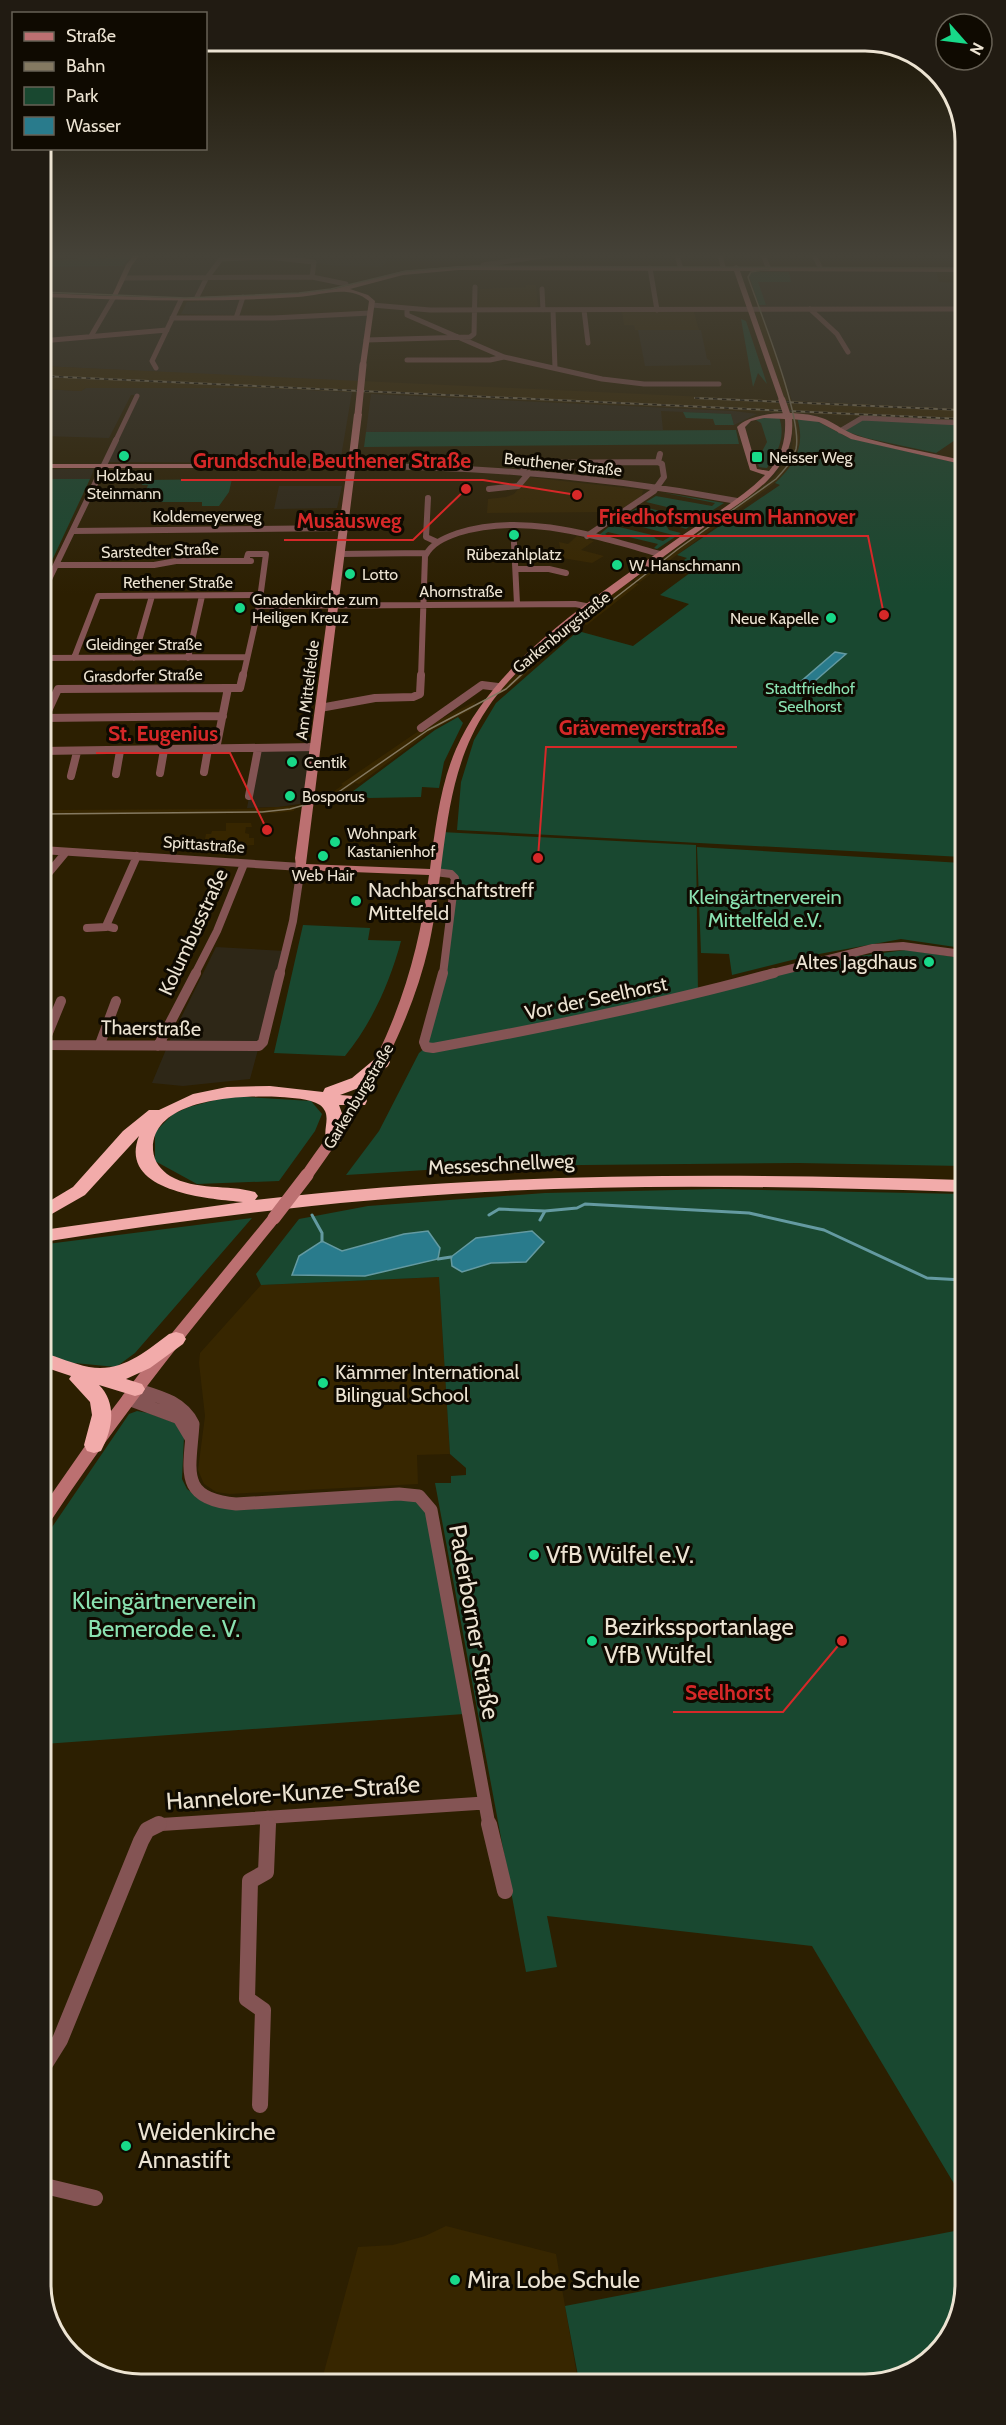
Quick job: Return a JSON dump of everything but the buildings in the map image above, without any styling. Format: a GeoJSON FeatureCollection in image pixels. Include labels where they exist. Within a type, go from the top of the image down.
{"type":"FeatureCollection","features":[{"type":"Feature","properties":{"kind":"highway"},"geometry":{"type":"LineString","coordinates":[[331,1092],[358,1082],[382,1062]]}},
{"type":"Feature","properties":{"kind":"highway"},"geometry":{"type":"LineString","coordinates":[[51,1208],[79,1191],[141,1124],[159,1111],[182,1100],[213,1092],[243,1089],[331,1092],[348,1095],[359,1101]]}},
{"type":"Feature","properties":{"kind":"highway"},"geometry":{"type":"LineString","coordinates":[[249,1196],[188,1189],[162,1179],[146,1162],[143,1153],[150,1130],[161,1116],[172,1109],[215,1095],[260,1092],[359,1101]]}},
{"type":"Feature","properties":{"kind":"highway"},"geometry":{"type":"LineString","coordinates":[[313,1096],[334,1108],[337,1125],[334,1139]]}},
{"type":"Feature","properties":{"kind":"highway","name":"Messeschnellweg"},"geometry":{"type":"LineString","coordinates":[[51,1225],[249,1196],[407,1181],[568,1173],[736,1171],[955,1174]]}},
{"type":"Feature","properties":{"kind":"highway","name":"Messeschnellweg"},"geometry":{"type":"LineString","coordinates":[[51,1235],[294,1203],[496,1185],[736,1181],[955,1186]]}},
{"type":"Feature","properties":{"kind":"highway"},"geometry":{"type":"LineString","coordinates":[[51,1239],[79,1230]]}},
{"type":"Feature","properties":{"kind":"highway"},"geometry":{"type":"LineString","coordinates":[[82,1377],[126,1373],[176,1339]]}},
{"type":"Feature","properties":{"kind":"highway"},"geometry":{"type":"LineString","coordinates":[[51,1363],[82,1377],[102,1402],[102,1413],[94,1445]]}},
{"type":"Feature","properties":{"kind":"highway"},"geometry":{"type":"LineString","coordinates":[[51,1368],[132,1394]]}},
{"type":"Feature","properties":{"kind":"main road","name":"Am Mittelfelde"},"geometry":{"type":"LineString","coordinates":[[301,867],[300,858],[363,368]]}},
{"type":"Feature","properties":{"kind":"main road","name":"Garkenburgstraße"},"geometry":{"type":"LineString","coordinates":[[51,1507],[132,1394],[274,1218],[334,1139],[382,1062],[396,1034],[417,974],[447,800],[461,750],[471,726],[498,687],[518,665],[660,554],[758,486],[773,473],[788,448],[788,418],[771,368]]}},
{"type":"Feature","properties":{"kind":"main road"},"geometry":{"type":"LineString","coordinates":[[773,473],[756,471],[753,466],[741,427],[751,419],[771,415],[807,417],[824,422],[854,437],[955,461]]}},
{"type":"Feature","properties":{"kind":"main road"},"geometry":{"type":"LineString","coordinates":[[51,466],[350,466]]}},
{"type":"Feature","properties":{"kind":"main road"},"geometry":{"type":"LineString","coordinates":[[753,466],[752,470],[758,486]]}},
{"type":"Feature","properties":{"kind":"main road","name":"Spittastraße"},"geometry":{"type":"LineString","coordinates":[[301,867],[435,873]]}},
{"type":"Feature","properties":{"kind":"street"},"geometry":{"type":"LineString","coordinates":[[556,368],[629,383],[718,384]]}},
{"type":"Feature","properties":{"kind":"street"},"geometry":{"type":"LineString","coordinates":[[51,575],[137,396]]}},
{"type":"Feature","properties":{"kind":"street"},"geometry":{"type":"LineString","coordinates":[[840,432],[862,418],[955,423]]}},
{"type":"Feature","properties":{"kind":"street"},"geometry":{"type":"LineString","coordinates":[[658,462],[660,454]]}},
{"type":"Feature","properties":{"kind":"street"},"geometry":{"type":"LineString","coordinates":[[489,489],[518,486],[525,473],[526,464],[531,463],[658,462],[662,464],[664,477],[656,489],[587,536]]}},
{"type":"Feature","properties":{"kind":"street","name":"Beuthener Straße"},"geometry":{"type":"LineString","coordinates":[[350,466],[525,473],[737,501]]}},
{"type":"Feature","properties":{"kind":"street"},"geometry":{"type":"LineString","coordinates":[[428,498],[426,537],[437,542]]}},
{"type":"Feature","properties":{"kind":"street"},"geometry":{"type":"LineString","coordinates":[[320,708],[375,698],[417,697],[420,694],[426,553],[437,542],[468,530],[500,526],[544,527],[660,554]]}},
{"type":"Feature","properties":{"kind":"street","name":"Koldemeyerweg"},"geometry":{"type":"LineString","coordinates":[[73,531],[342,528]]}},
{"type":"Feature","properties":{"kind":"street"},"geometry":{"type":"LineString","coordinates":[[514,543],[517,604]]}},
{"type":"Feature","properties":{"kind":"street"},"geometry":{"type":"LineString","coordinates":[[339,554],[426,553]]}},
{"type":"Feature","properties":{"kind":"street","name":"Sarstedter Straße"},"geometry":{"type":"LineString","coordinates":[[56,565],[155,565],[176,561],[246,561],[248,554],[266,554],[259,595]]}},
{"type":"Feature","properties":{"kind":"street"},"geometry":{"type":"LineString","coordinates":[[516,569],[549,569],[566,573]]}},
{"type":"Feature","properties":{"kind":"street"},"geometry":{"type":"LineString","coordinates":[[204,772],[223,716],[228,688],[240,688],[259,606],[259,595]]}},
{"type":"Feature","properties":{"kind":"street","name":"Rethener Straße"},"geometry":{"type":"LineString","coordinates":[[74,658],[98,596],[259,595]]}},
{"type":"Feature","properties":{"kind":"street"},"geometry":{"type":"LineString","coordinates":[[134,658],[152,596]]}},
{"type":"Feature","properties":{"kind":"street"},"geometry":{"type":"LineString","coordinates":[[188,658],[202,596]]}},
{"type":"Feature","properties":{"kind":"street","name":"Ahornstraße"},"geometry":{"type":"LineString","coordinates":[[259,606],[574,604],[591,607]]}},
{"type":"Feature","properties":{"kind":"street","name":"Gleidinger Straße"},"geometry":{"type":"LineString","coordinates":[[51,658],[247,657]]}},
{"type":"Feature","properties":{"kind":"street"},"geometry":{"type":"LineString","coordinates":[[421,728],[482,685],[498,687]]}},
{"type":"Feature","properties":{"kind":"street","name":"Grasdorfer Straße"},"geometry":{"type":"LineString","coordinates":[[51,704],[58,689],[228,688]]}},
{"type":"Feature","properties":{"kind":"street"},"geometry":{"type":"LineString","coordinates":[[51,721],[223,716]]}},
{"type":"Feature","properties":{"kind":"street"},"geometry":{"type":"LineString","coordinates":[[51,751],[315,747]]}},
{"type":"Feature","properties":{"kind":"street"},"geometry":{"type":"LineString","coordinates":[[249,796],[258,749]]}},
{"type":"Feature","properties":{"kind":"street"},"geometry":{"type":"LineString","coordinates":[[160,773],[164,750]]}},
{"type":"Feature","properties":{"kind":"street"},"geometry":{"type":"LineString","coordinates":[[116,774],[120,751]]}},
{"type":"Feature","properties":{"kind":"street"},"geometry":{"type":"LineString","coordinates":[[71,776],[77,752]]}},
{"type":"Feature","properties":{"kind":"street","name":"Spittastraße"},"geometry":{"type":"LineString","coordinates":[[51,851],[301,867]]}},
{"type":"Feature","properties":{"kind":"street"},"geometry":{"type":"LineString","coordinates":[[51,870],[66,852]]}},
{"type":"Feature","properties":{"kind":"street"},"geometry":{"type":"LineString","coordinates":[[87,928],[110,928],[137,856]]}},
{"type":"Feature","properties":{"kind":"street","name":"Kolumbusstraße"},"geometry":{"type":"LineString","coordinates":[[158,1046],[217,931],[244,864]]}},
{"type":"Feature","properties":{"kind":"street","name":"Am Mittelfelde"},"geometry":{"type":"LineString","coordinates":[[259,1046],[263,1042],[293,921],[301,867]]}},
{"type":"Feature","properties":{"kind":"street","name":"Vor der Seelhorst"},"geometry":{"type":"LineString","coordinates":[[435,873],[451,874],[455,878],[441,986],[424,1042],[426,1047],[433,1048],[535,1030],[698,994],[846,953],[873,948],[903,946],[955,953]]}},
{"type":"Feature","properties":{"kind":"street"},"geometry":{"type":"LineString","coordinates":[[51,1025],[61,1001]]}},
{"type":"Feature","properties":{"kind":"street"},"geometry":{"type":"LineString","coordinates":[[100,1044],[116,1001]]}},
{"type":"Feature","properties":{"kind":"street","name":"Thaerstraße"},"geometry":{"type":"LineString","coordinates":[[51,1045],[259,1046]]}},
{"type":"Feature","properties":{"kind":"street","name":"Paderborner Straße"},"geometry":{"type":"LineString","coordinates":[[132,1394],[179,1418],[192,1441],[189,1478],[192,1487],[208,1500],[219,1504],[399,1494],[419,1496],[430,1510],[484,1803],[505,1891]]}},
{"type":"Feature","properties":{"kind":"street","name":"Hannelore-Kunze-Straße"},"geometry":{"type":"LineString","coordinates":[[51,2054],[60,2040],[147,1830],[156,1824],[484,1803]]}},
{"type":"Feature","properties":{"kind":"street"},"geometry":{"type":"LineString","coordinates":[[260,2105],[263,2010],[248,1999],[250,1881],[266,1872],[268,1817]]}},
{"type":"Feature","properties":{"kind":"street"},"geometry":{"type":"LineString","coordinates":[[51,2187],[95,2198]]}},
{"type":"Feature","properties":{"kind":"shaded area"},"geometry":{"type":"Polygon","coordinates":[[[51,368],[955,409],[955,421],[267,388],[86,388],[81,391],[51,390],[51,368]]]}},
{"type":"Feature","properties":{"kind":"shaded area"},"geometry":{"type":"Polygon","coordinates":[[[84,368],[363,368],[361,382],[84,368]]]}},
{"type":"Feature","properties":{"kind":"shaded area"},"geometry":{"type":"Polygon","coordinates":[[[774,368],[780,368],[791,400],[784,400],[774,368]]]}},
{"type":"Feature","properties":{"kind":"shaded area"},"geometry":{"type":"Polygon","coordinates":[[[781,368],[955,368],[955,409],[792,401],[781,368]]]}},
{"type":"Feature","properties":{"kind":"shaded area"},"geometry":{"type":"Polygon","coordinates":[[[86,388],[267,388],[352,392],[340,463],[108,462],[140,395],[131,395],[109,438],[51,436],[51,390],[81,391],[86,388]]]}},
{"type":"Feature","properties":{"kind":"shaded area"},"geometry":{"type":"Polygon","coordinates":[[[371,394],[734,411],[757,414],[734,425],[731,414],[661,411],[663,430],[366,432],[371,394]]]}},
{"type":"Feature","properties":{"kind":"shaded area"},"geometry":{"type":"Polygon","coordinates":[[[790,418],[797,418],[800,443],[796,458],[786,474],[640,582],[633,580],[773,478],[792,449],[793,436],[790,418]]]}},
{"type":"Feature","properties":{"kind":"shaded area"},"geometry":{"type":"Polygon","coordinates":[[[51,469],[94,469],[90,479],[51,479],[51,469]]]}},
{"type":"Feature","properties":{"kind":"shaded area"},"geometry":{"type":"Polygon","coordinates":[[[528,477],[643,490],[642,496],[617,512],[487,513],[488,499],[514,494],[528,477]]]}},
{"type":"Feature","properties":{"kind":"shaded area"},"geometry":{"type":"Polygon","coordinates":[[[279,486],[342,486],[337,508],[274,509],[279,486]]]}},
{"type":"Feature","properties":{"kind":"shaded area"},"geometry":{"type":"Polygon","coordinates":[[[577,536],[594,541],[581,550],[604,556],[592,563],[562,558],[559,542],[568,544],[577,536]]]}},
{"type":"Feature","properties":{"kind":"shaded area"},"geometry":{"type":"Polygon","coordinates":[[[629,582],[639,584],[587,625],[577,624],[576,622],[629,582]]]}},
{"type":"Feature","properties":{"kind":"shaded area"},"geometry":{"type":"Polygon","coordinates":[[[573,627],[579,628],[517,682],[497,696],[504,686],[541,651],[573,627]]]}},
{"type":"Feature","properties":{"kind":"shaded area"},"geometry":{"type":"Polygon","coordinates":[[[476,701],[471,710],[432,730],[359,784],[355,783],[336,796],[312,806],[312,801],[331,793],[423,728],[476,701]]]}},
{"type":"Feature","properties":{"kind":"shaded area"},"geometry":{"type":"Polygon","coordinates":[[[315,747],[306,803],[247,808],[258,749],[315,747]]]}},
{"type":"Feature","properties":{"kind":"shaded area"},"geometry":{"type":"Polygon","coordinates":[[[295,806],[294,811],[276,813],[51,815],[51,810],[243,809],[295,806]]]}},
{"type":"Feature","properties":{"kind":"shaded area"},"geometry":{"type":"Polygon","coordinates":[[[226,823],[251,823],[252,827],[246,827],[245,833],[249,834],[249,838],[254,838],[254,845],[203,848],[206,834],[211,834],[212,831],[226,831],[226,823]]]}},
{"type":"Feature","properties":{"kind":"shaded area"},"geometry":{"type":"Polygon","coordinates":[[[216,947],[285,951],[250,1079],[183,1086],[152,1083],[170,1040],[216,947]]]}},
{"type":"Feature","properties":{"kind":"shaded area","name":"Kämmer International Bilingual School"},"geometry":{"type":"Polygon","coordinates":[[[439,1277],[450,1454],[417,1455],[418,1484],[230,1494],[216,1492],[204,1484],[198,1470],[205,1416],[200,1353],[261,1285],[439,1277]]]}},
{"type":"Feature","properties":{"kind":"shaded area","name":"Mira Lobe Schule"},"geometry":{"type":"Polygon","coordinates":[[[446,2226],[556,2254],[577,2374],[323,2374],[358,2247],[393,2245],[425,2236],[446,2226]]]}},
{"type":"Feature","properties":{"kind":"green space"},"geometry":{"type":"Polygon","coordinates":[[[750,368],[762,368],[767,384],[758,373],[753,387],[750,368]]]}},
{"type":"Feature","properties":{"kind":"green space"},"geometry":{"type":"Polygon","coordinates":[[[683,412],[731,414],[734,425],[715,425],[713,419],[686,418],[683,412]]]}},
{"type":"Feature","properties":{"kind":"green space"},"geometry":{"type":"Polygon","coordinates":[[[861,416],[955,421],[955,440],[936,453],[866,438],[839,429],[861,416]]]}},
{"type":"Feature","properties":{"kind":"green space"},"geometry":{"type":"Polygon","coordinates":[[[779,417],[782,431],[777,450],[767,468],[759,467],[757,461],[767,442],[761,423],[756,420],[779,417]]]}},
{"type":"Feature","properties":{"kind":"green space","name":"Stadtfriedhof Seelhorst"},"geometry":{"type":"Polygon","coordinates":[[[797,418],[811,418],[849,438],[955,463],[955,857],[457,830],[461,782],[474,740],[496,703],[578,631],[633,646],[689,604],[660,595],[698,567],[681,562],[687,558],[677,555],[780,485],[775,483],[788,469],[797,454],[799,428],[797,418]]]}},
{"type":"Feature","properties":{"kind":"green space"},"geometry":{"type":"Polygon","coordinates":[[[736,430],[739,444],[364,447],[366,432],[736,430]]]}},
{"type":"Feature","properties":{"kind":"green space"},"geometry":{"type":"Polygon","coordinates":[[[51,479],[90,479],[51,563],[51,479]]]}},
{"type":"Feature","properties":{"kind":"green space"},"geometry":{"type":"Polygon","coordinates":[[[232,479],[229,492],[219,506],[202,506],[202,502],[136,502],[138,493],[145,493],[148,485],[142,485],[143,480],[232,479]]]}},
{"type":"Feature","properties":{"kind":"green space"},"geometry":{"type":"Polygon","coordinates":[[[660,492],[724,503],[699,519],[696,518],[700,515],[646,502],[656,496],[712,506],[715,503],[660,492]]]}},
{"type":"Feature","properties":{"kind":"green space"},"geometry":{"type":"Polygon","coordinates":[[[640,506],[681,516],[686,521],[694,523],[686,529],[680,527],[687,525],[636,512],[632,515],[634,516],[626,515],[640,506]]]}},
{"type":"Feature","properties":{"kind":"green space"},"geometry":{"type":"Polygon","coordinates":[[[626,515],[666,525],[669,530],[681,533],[657,549],[654,548],[658,544],[608,532],[605,534],[609,536],[606,537],[599,535],[611,525],[652,535],[663,541],[673,535],[623,522],[616,524],[618,522],[616,521],[626,515]]]}},
{"type":"Feature","properties":{"kind":"green space"},"geometry":{"type":"Polygon","coordinates":[[[458,717],[463,723],[444,762],[439,788],[422,787],[421,797],[369,798],[352,792],[435,730],[458,717]]]}},
{"type":"Feature","properties":{"kind":"green space"},"geometry":{"type":"Polygon","coordinates":[[[441,832],[696,845],[698,994],[851,957],[906,950],[955,957],[955,1166],[798,1163],[489,1166],[346,1175],[379,1131],[419,1053],[426,1047],[441,986],[455,878],[435,872],[441,832]]]}},
{"type":"Feature","properties":{"kind":"green space","name":"Kleingärtnerverein Mittelfeld e.V."},"geometry":{"type":"Polygon","coordinates":[[[697,847],[955,863],[955,947],[901,939],[808,956],[732,975],[729,954],[701,953],[697,847]]]}},
{"type":"Feature","properties":{"kind":"green space"},"geometry":{"type":"Polygon","coordinates":[[[303,925],[370,928],[368,940],[401,941],[379,1002],[364,1030],[345,1056],[274,1053],[303,925]]]}},
{"type":"Feature","properties":{"kind":"green space"},"geometry":{"type":"Polygon","coordinates":[[[230,1096],[311,1101],[322,1114],[315,1131],[279,1181],[197,1184],[155,1161],[155,1132],[173,1114],[189,1107],[230,1096]]]}},
{"type":"Feature","properties":{"kind":"green space"},"geometry":{"type":"Polygon","coordinates":[[[718,1189],[955,1194],[955,2185],[812,1946],[547,1916],[557,1967],[526,1972],[435,1483],[451,1483],[451,1476],[466,1475],[466,1468],[450,1454],[439,1277],[261,1285],[256,1274],[299,1219],[368,1206],[545,1193],[718,1189]]]}},
{"type":"Feature","properties":{"kind":"green space"},"geometry":{"type":"Polygon","coordinates":[[[252,1218],[135,1353],[116,1367],[64,1362],[51,1356],[51,1243],[252,1218]]]}},
{"type":"Feature","properties":{"kind":"green space","name":"Kleingärtnerverein Bemerode e. V."},"geometry":{"type":"Polygon","coordinates":[[[137,1411],[148,1413],[175,1423],[184,1437],[182,1479],[187,1489],[205,1503],[222,1508],[416,1500],[426,1512],[464,1714],[51,1744],[51,1529],[129,1414],[137,1411]]]}},
{"type":"Feature","properties":{"kind":"green space"},"geometry":{"type":"Polygon","coordinates":[[[955,2231],[953,2301],[943,2329],[929,2348],[915,2359],[894,2369],[876,2373],[578,2374],[565,2306],[955,2231]]]}},
{"type":"Feature","properties":{"kind":"water"},"geometry":{"type":"Polygon","coordinates":[[[835,652],[846,654],[808,687],[798,684],[835,652]]]}},
{"type":"Feature","properties":{"kind":"water"},"geometry":{"type":"Polygon","coordinates":[[[428,1231],[440,1248],[438,1259],[365,1276],[292,1275],[299,1256],[322,1241],[342,1251],[404,1234],[428,1231]]]}},
{"type":"Feature","properties":{"kind":"water"},"geometry":{"type":"Polygon","coordinates":[[[532,1231],[544,1242],[526,1262],[491,1263],[462,1272],[452,1266],[451,1257],[476,1238],[532,1231]]]}},
{"type":"Feature","properties":{"kind":"waterway"},"geometry":{"type":"LineString","coordinates":[[545,1211],[577,1208],[585,1204],[749,1213],[824,1230],[927,1278],[955,1280]]}},
{"type":"Feature","properties":{"kind":"waterway"},"geometry":{"type":"LineString","coordinates":[[489,1215],[499,1209],[545,1211]]}},
{"type":"Feature","properties":{"kind":"waterway"},"geometry":{"type":"LineString","coordinates":[[540,1220],[545,1211]]}},
{"type":"Feature","properties":{"kind":"waterway"},"geometry":{"type":"LineString","coordinates":[[312,1215],[322,1233],[322,1241]]}},
{"type":"Feature","properties":{"kind":"waterway"},"geometry":{"type":"LineString","coordinates":[[438,1259],[451,1257]]}},
{"type":"Feature","properties":{"kind":"tram line"},"geometry":{"type":"LineString","coordinates":[[51,814],[262,812],[290,809],[330,798],[428,730],[506,689],[547,651],[678,549],[776,479],[785,469],[796,449],[793,414],[780,368]]}},
{"type":"Feature","properties":{"kind":"railway"},"geometry":{"type":"LineString","coordinates":[[51,376],[955,419]]}},
{"type":"Feature","properties":{"kind":"railway"},"geometry":{"type":"LineString","coordinates":[[695,398],[955,410]]}},
{"type":"Feature","properties":{"kind":"place","name":"Holzbau Steinmann"},"geometry":{"type":"Point","coordinates":[124,456]}},
{"type":"Feature","properties":{"kind":"place","name":"Neisser Weg"},"geometry":{"type":"Point","coordinates":[757,457]}},
{"type":"Feature","properties":{"kind":"place","name":"Musäusweg"},"geometry":{"type":"Point","coordinates":[466,489]}},
{"type":"Feature","properties":{"kind":"place","name":"Grundschule Beuthener Straße"},"geometry":{"type":"Point","coordinates":[577,495]}},
{"type":"Feature","properties":{"kind":"place","name":"Rübezahlplatz"},"geometry":{"type":"Point","coordinates":[514,535]}},
{"type":"Feature","properties":{"kind":"place","name":"W. Hanschmann"},"geometry":{"type":"Point","coordinates":[617,565]}},
{"type":"Feature","properties":{"kind":"place","name":"Lotto"},"geometry":{"type":"Point","coordinates":[350,574]}},
{"type":"Feature","properties":{"kind":"place","name":"Gnadenkirche zum Heiligen Kreuz"},"geometry":{"type":"Point","coordinates":[240,608]}},
{"type":"Feature","properties":{"kind":"place","name":"Friedhofsmuseum Hannover"},"geometry":{"type":"Point","coordinates":[884,615]}},
{"type":"Feature","properties":{"kind":"place","name":"Neue Kapelle"},"geometry":{"type":"Point","coordinates":[831,618]}},
{"type":"Feature","properties":{"kind":"place","name":"Centik"},"geometry":{"type":"Point","coordinates":[292,762]}},
{"type":"Feature","properties":{"kind":"place","name":"Bosporus"},"geometry":{"type":"Point","coordinates":[290,796]}},
{"type":"Feature","properties":{"kind":"place","name":"St. Eugenius"},"geometry":{"type":"Point","coordinates":[267,830]}},
{"type":"Feature","properties":{"kind":"place","name":"Wohnpark Kastanienhof"},"geometry":{"type":"Point","coordinates":[335,842]}},
{"type":"Feature","properties":{"kind":"place","name":"Web Hair"},"geometry":{"type":"Point","coordinates":[323,856]}},
{"type":"Feature","properties":{"kind":"place","name":"Grävemeyerstraße"},"geometry":{"type":"Point","coordinates":[538,858]}},
{"type":"Feature","properties":{"kind":"place","name":"Nachbarschaftstreff Mittelfeld"},"geometry":{"type":"Point","coordinates":[356,901]}},
{"type":"Feature","properties":{"kind":"place","name":"Altes Jagdhaus"},"geometry":{"type":"Point","coordinates":[929,962]}},
{"type":"Feature","properties":{"kind":"place","name":"Kämmer International Bilingual School"},"geometry":{"type":"Point","coordinates":[323,1383]}},
{"type":"Feature","properties":{"kind":"place","name":"VfB Wülfel e.V."},"geometry":{"type":"Point","coordinates":[534,1555]}},
{"type":"Feature","properties":{"kind":"place","name":"Bezirkssportanlage VfB Wülfel"},"geometry":{"type":"Point","coordinates":[592,1641]}},
{"type":"Feature","properties":{"kind":"place","name":"Seelhorst"},"geometry":{"type":"Point","coordinates":[842,1641]}},
{"type":"Feature","properties":{"kind":"place","name":"Weidenkirche Annastift"},"geometry":{"type":"Point","coordinates":[126,2146]}},
{"type":"Feature","properties":{"kind":"place","name":"Mira Lobe Schule"},"geometry":{"type":"Point","coordinates":[455,2280]}}]}
